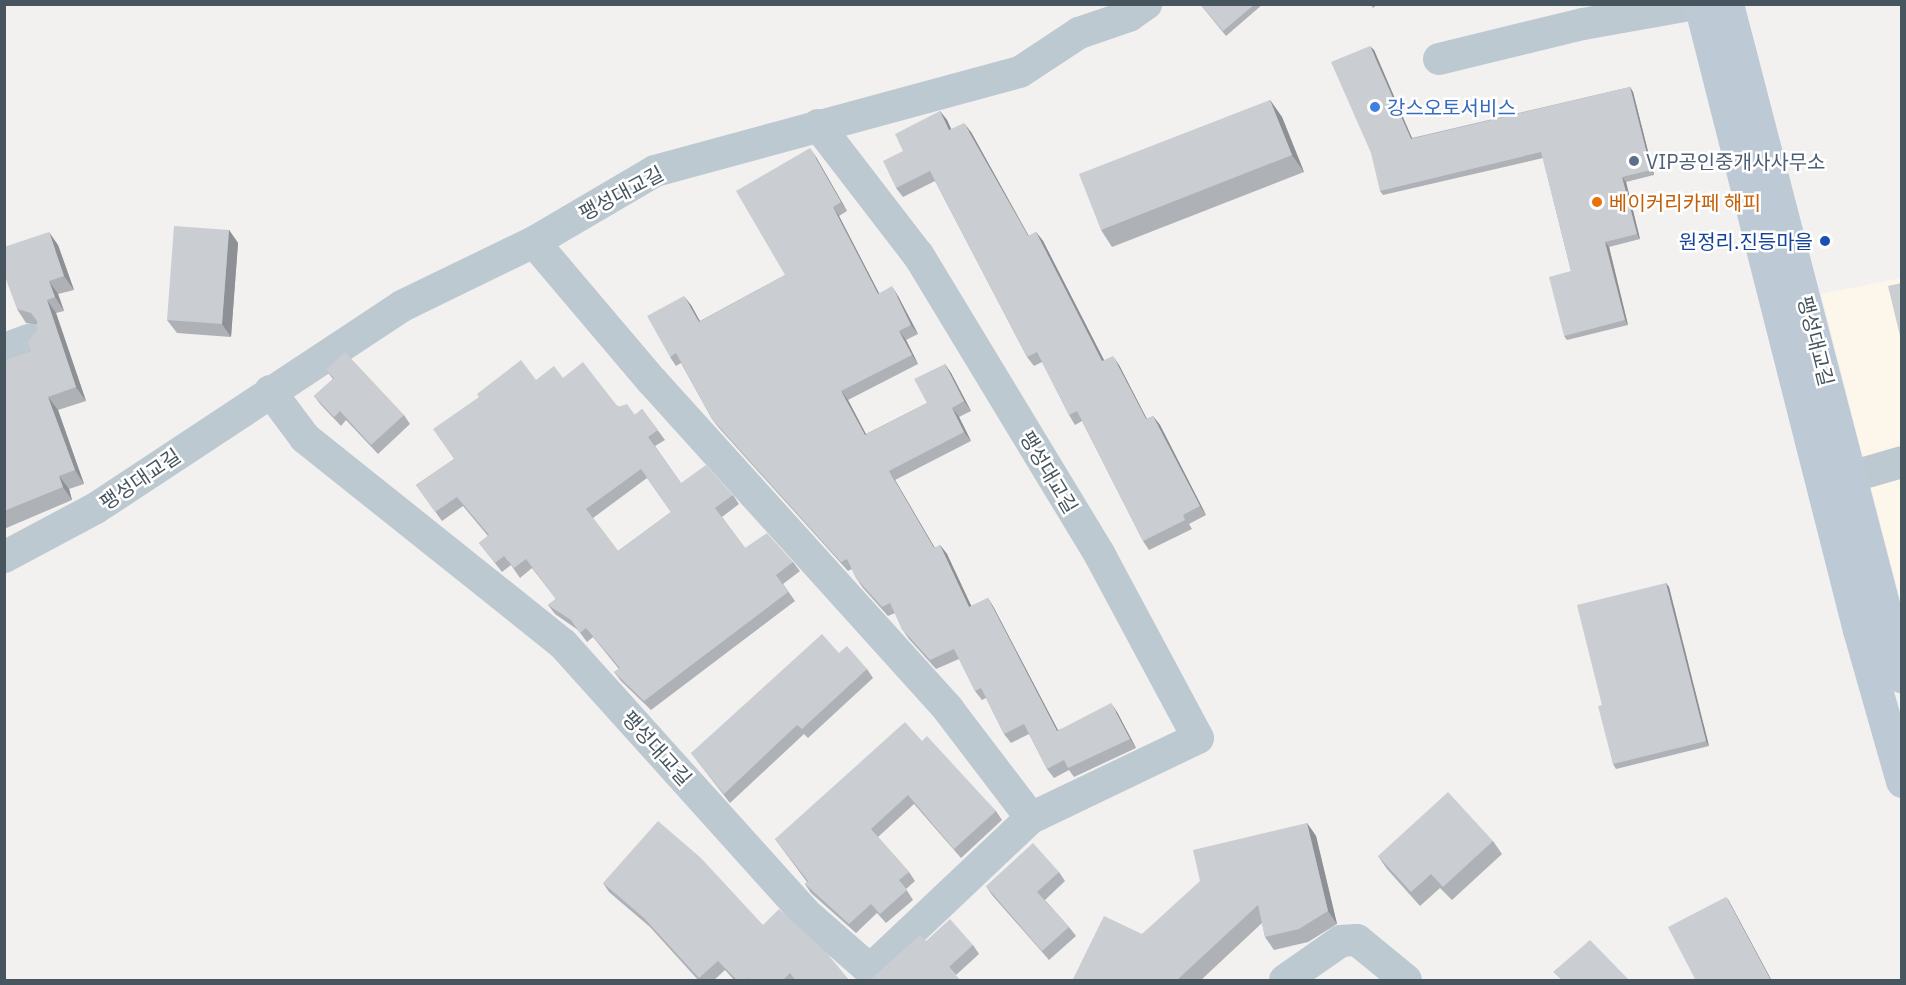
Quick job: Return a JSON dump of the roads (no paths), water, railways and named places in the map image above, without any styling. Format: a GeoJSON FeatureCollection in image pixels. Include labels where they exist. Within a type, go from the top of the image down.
{"type":"FeatureCollection","features":[{"type":"Feature","properties":{"kind":"main road"},"geometry":{"type":"LineString","coordinates":[[1700,4],[1836,481],[1902,781]]}},
{"type":"Feature","properties":{"kind":"main road","name":"팽성대교길"},"geometry":{"type":"LineString","coordinates":[[1727,4],[1836,481],[1902,677]]}},
{"type":"Feature","properties":{"kind":"street","name":"팽성대교길"},"geometry":{"type":"LineString","coordinates":[[4,557],[96,508],[402,306],[534,242],[655,171],[1020,72],[1079,33],[1129,16],[1146,4]]}},
{"type":"Feature","properties":{"kind":"street"},"geometry":{"type":"LineString","coordinates":[[1439,59],[1583,24],[1695,4]]}},
{"type":"Feature","properties":{"kind":"street","name":"팽성대교길"},"geometry":{"type":"LineString","coordinates":[[270,391],[305,438],[563,644],[805,914],[870,970],[1031,818],[1198,738],[1100,555],[918,255],[818,125]]}},
{"type":"Feature","properties":{"kind":"street"},"geometry":{"type":"LineString","coordinates":[[534,242],[652,381],[948,709],[1031,818]]}},
{"type":"Feature","properties":{"kind":"street"},"geometry":{"type":"LineString","coordinates":[[1836,481],[1902,462]]}},
{"type":"Feature","properties":{"kind":"street"},"geometry":{"type":"LineString","coordinates":[[1285,981],[1341,941],[1357,940],[1406,981]]}},
{"type":"Feature","properties":{"kind":"place","name":"강스오토서비스"},"geometry":{"type":"Point","coordinates":[1375,107]}},
{"type":"Feature","properties":{"kind":"place","name":"VIP공인중개사사무소"},"geometry":{"type":"Point","coordinates":[1634,161]}},
{"type":"Feature","properties":{"kind":"place","name":"베이커리카페 해피"},"geometry":{"type":"Point","coordinates":[1597,202]}},
{"type":"Feature","properties":{"kind":"place","name":"원정리.진등마을"},"geometry":{"type":"Point","coordinates":[1825,241]}}]}
